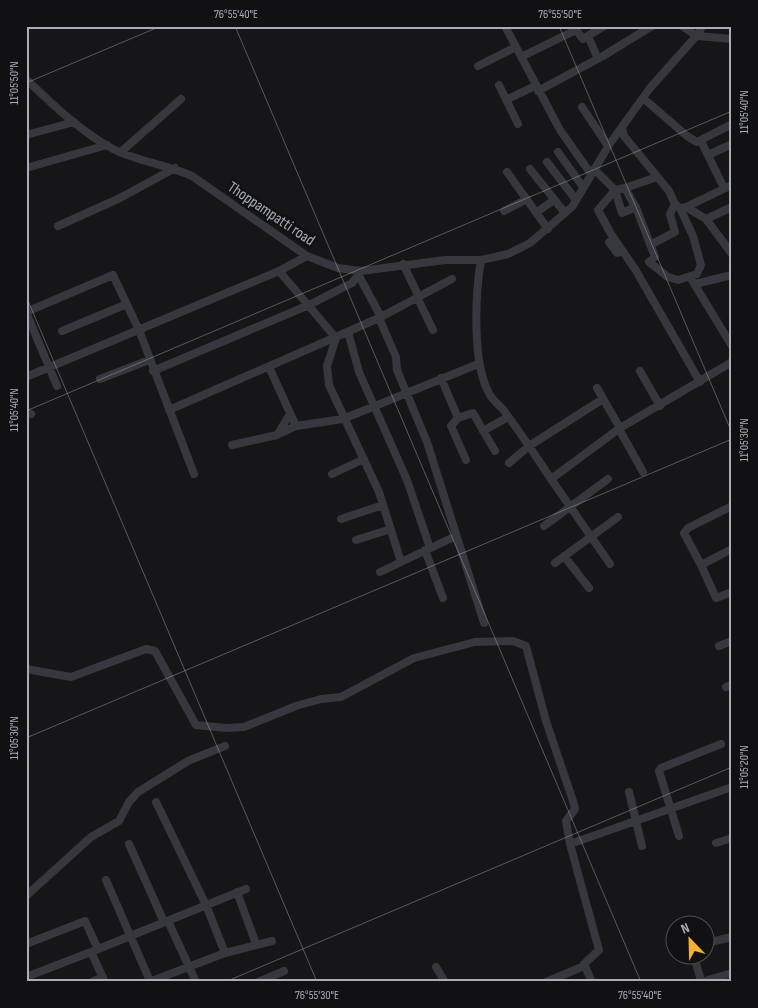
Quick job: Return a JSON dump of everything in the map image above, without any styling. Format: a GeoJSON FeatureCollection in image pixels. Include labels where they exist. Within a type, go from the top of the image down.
{"type":"FeatureCollection","features":[{"type":"Feature","properties":{"kind":"street"},"geometry":{"type":"LineString","coordinates":[[505,26],[560,130],[593,171],[615,190],[622,213],[636,208]]}},
{"type":"Feature","properties":{"kind":"street"},"geometry":{"type":"LineString","coordinates":[[521,57],[576,30],[583,39],[604,26]]}},
{"type":"Feature","properties":{"kind":"street"},"geometry":{"type":"LineString","coordinates":[[508,99],[537,88],[598,59],[652,26]]}},
{"type":"Feature","properties":{"kind":"street"},"geometry":{"type":"LineString","coordinates":[[682,26],[697,36],[732,39]]}},
{"type":"Feature","properties":{"kind":"street","name":"Thoppampatti road"},"geometry":{"type":"LineString","coordinates":[[26,79],[74,122],[107,144],[192,176],[307,256],[360,274],[403,264],[445,260],[481,260],[515,250],[530,243],[565,214],[576,200],[608,146],[643,98],[697,36],[702,26]]}},
{"type":"Feature","properties":{"kind":"street"},"geometry":{"type":"LineString","coordinates":[[588,36],[598,59]]}},
{"type":"Feature","properties":{"kind":"street"},"geometry":{"type":"LineString","coordinates":[[478,66],[516,48]]}},
{"type":"Feature","properties":{"kind":"street"},"geometry":{"type":"LineString","coordinates":[[499,85],[508,99],[518,124]]}},
{"type":"Feature","properties":{"kind":"street"},"geometry":{"type":"LineString","coordinates":[[643,98],[687,136],[697,142],[732,124]]}},
{"type":"Feature","properties":{"kind":"street"},"geometry":{"type":"LineString","coordinates":[[122,151],[181,99]]}},
{"type":"Feature","properties":{"kind":"street"},"geometry":{"type":"LineString","coordinates":[[582,107],[608,146]]}},
{"type":"Feature","properties":{"kind":"street"},"geometry":{"type":"LineString","coordinates":[[26,135],[74,122]]}},
{"type":"Feature","properties":{"kind":"street"},"geometry":{"type":"LineString","coordinates":[[622,128],[624,136],[680,206],[693,236],[702,265],[697,274],[678,280],[668,276],[648,262]]}},
{"type":"Feature","properties":{"kind":"street"},"geometry":{"type":"LineString","coordinates":[[650,245],[675,232],[670,214],[680,206],[728,186],[701,141]]}},
{"type":"Feature","properties":{"kind":"street"},"geometry":{"type":"LineString","coordinates":[[26,168],[107,144]]}},
{"type":"Feature","properties":{"kind":"street"},"geometry":{"type":"LineString","coordinates":[[708,155],[732,144]]}},
{"type":"Feature","properties":{"kind":"street"},"geometry":{"type":"LineString","coordinates":[[558,152],[583,187]]}},
{"type":"Feature","properties":{"kind":"street"},"geometry":{"type":"LineString","coordinates":[[547,162],[576,200]]}},
{"type":"Feature","properties":{"kind":"street"},"geometry":{"type":"LineString","coordinates":[[58,226],[120,198],[175,168]]}},
{"type":"Feature","properties":{"kind":"street"},"geometry":{"type":"LineString","coordinates":[[530,169],[565,214]]}},
{"type":"Feature","properties":{"kind":"street"},"geometry":{"type":"LineString","coordinates":[[507,172],[548,229]]}},
{"type":"Feature","properties":{"kind":"street"},"geometry":{"type":"LineString","coordinates":[[657,177],[615,190],[598,210],[635,269],[700,382]]}},
{"type":"Feature","properties":{"kind":"street"},"geometry":{"type":"LineString","coordinates":[[625,188],[636,208],[655,256],[635,269]]}},
{"type":"Feature","properties":{"kind":"street"},"geometry":{"type":"LineString","coordinates":[[504,211],[527,199]]}},
{"type":"Feature","properties":{"kind":"street"},"geometry":{"type":"LineString","coordinates":[[536,212],[554,200]]}},
{"type":"Feature","properties":{"kind":"street"},"geometry":{"type":"LineString","coordinates":[[680,206],[706,219],[731,250]]}},
{"type":"Feature","properties":{"kind":"street"},"geometry":{"type":"LineString","coordinates":[[706,219],[732,207]]}},
{"type":"Feature","properties":{"kind":"street"},"geometry":{"type":"LineString","coordinates":[[609,242],[617,253],[623,251]]}},
{"type":"Feature","properties":{"kind":"street"},"geometry":{"type":"LineString","coordinates":[[26,377],[280,271],[307,256]]}},
{"type":"Feature","properties":{"kind":"street"},"geometry":{"type":"LineString","coordinates":[[481,260],[478,275],[478,364],[490,396],[529,446],[610,564]]}},
{"type":"Feature","properties":{"kind":"street"},"geometry":{"type":"LineString","coordinates":[[403,264],[433,330]]}},
{"type":"Feature","properties":{"kind":"street"},"geometry":{"type":"LineString","coordinates":[[280,271],[336,338]]}},
{"type":"Feature","properties":{"kind":"street"},"geometry":{"type":"LineString","coordinates":[[153,371],[309,305],[352,283],[360,274],[396,357],[397,370],[427,442],[484,623]]}},
{"type":"Feature","properties":{"kind":"street"},"geometry":{"type":"LineString","coordinates":[[57,386],[26,312],[113,275],[139,330],[153,371],[194,474]]}},
{"type":"Feature","properties":{"kind":"street"},"geometry":{"type":"LineString","coordinates":[[695,284],[732,275]]}},
{"type":"Feature","properties":{"kind":"street"},"geometry":{"type":"LineString","coordinates":[[690,277],[732,346]]}},
{"type":"Feature","properties":{"kind":"street"},"geometry":{"type":"LineString","coordinates":[[169,410],[336,338],[452,279]]}},
{"type":"Feature","properties":{"kind":"street"},"geometry":{"type":"LineString","coordinates":[[62,331],[127,304]]}},
{"type":"Feature","properties":{"kind":"street"},"geometry":{"type":"LineString","coordinates":[[348,332],[358,372],[407,480],[442,598]]}},
{"type":"Feature","properties":{"kind":"street"},"geometry":{"type":"LineString","coordinates":[[336,338],[327,366],[329,385],[383,504],[401,562]]}},
{"type":"Feature","properties":{"kind":"street"},"geometry":{"type":"LineString","coordinates":[[100,379],[149,360]]}},
{"type":"Feature","properties":{"kind":"street"},"geometry":{"type":"LineString","coordinates":[[551,479],[619,429],[732,362]]}},
{"type":"Feature","properties":{"kind":"street"},"geometry":{"type":"LineString","coordinates":[[232,445],[277,435],[296,426],[343,419],[478,364]]}},
{"type":"Feature","properties":{"kind":"street"},"geometry":{"type":"LineString","coordinates":[[269,367],[296,426]]}},
{"type":"Feature","properties":{"kind":"street"},"geometry":{"type":"LineString","coordinates":[[640,371],[660,406]]}},
{"type":"Feature","properties":{"kind":"street"},"geometry":{"type":"LineString","coordinates":[[441,378],[458,418]]}},
{"type":"Feature","properties":{"kind":"street"},"geometry":{"type":"LineString","coordinates":[[597,388],[643,472]]}},
{"type":"Feature","properties":{"kind":"street"},"geometry":{"type":"LineString","coordinates":[[509,463],[529,446],[603,399]]}},
{"type":"Feature","properties":{"kind":"street"},"geometry":{"type":"LineString","coordinates":[[466,460],[451,426],[458,418],[473,413],[495,451]]}},
{"type":"Feature","properties":{"kind":"street"},"geometry":{"type":"LineString","coordinates":[[277,435],[290,414]]}},
{"type":"Feature","properties":{"kind":"street"},"geometry":{"type":"LineString","coordinates":[[483,431],[508,418]]}},
{"type":"Feature","properties":{"kind":"street"},"geometry":{"type":"LineString","coordinates":[[332,474],[364,459]]}},
{"type":"Feature","properties":{"kind":"street"},"geometry":{"type":"LineString","coordinates":[[544,526],[608,479]]}},
{"type":"Feature","properties":{"kind":"street"},"geometry":{"type":"LineString","coordinates":[[341,519],[383,504]]}},
{"type":"Feature","properties":{"kind":"street"},"geometry":{"type":"LineString","coordinates":[[732,506],[688,528],[684,533],[716,598],[732,592]]}},
{"type":"Feature","properties":{"kind":"street"},"geometry":{"type":"LineString","coordinates":[[555,563],[618,516]]}},
{"type":"Feature","properties":{"kind":"street"},"geometry":{"type":"LineString","coordinates":[[356,540],[391,529]]}},
{"type":"Feature","properties":{"kind":"street"},"geometry":{"type":"LineString","coordinates":[[380,572],[456,536]]}},
{"type":"Feature","properties":{"kind":"street"},"geometry":{"type":"LineString","coordinates":[[701,565],[732,549]]}},
{"type":"Feature","properties":{"kind":"street"},"geometry":{"type":"LineString","coordinates":[[564,556],[589,588]]}},
{"type":"Feature","properties":{"kind":"street"},"geometry":{"type":"LineString","coordinates":[[26,669],[71,677],[146,649],[155,652],[196,724],[226,728],[244,727],[296,706],[341,697],[414,658],[475,642],[513,641],[526,646],[546,721],[574,801],[575,809],[566,821],[570,844],[599,950],[584,966],[546,982]]}},
{"type":"Feature","properties":{"kind":"street"},"geometry":{"type":"LineString","coordinates":[[719,646],[732,641]]}},
{"type":"Feature","properties":{"kind":"street"},"geometry":{"type":"LineString","coordinates":[[679,836],[659,771],[661,768],[721,744]]}},
{"type":"Feature","properties":{"kind":"street"},"geometry":{"type":"LineString","coordinates":[[26,896],[91,837],[119,821],[129,802],[138,792],[188,761],[225,746]]}},
{"type":"Feature","properties":{"kind":"street"},"geometry":{"type":"LineString","coordinates":[[570,844],[732,787]]}},
{"type":"Feature","properties":{"kind":"street"},"geometry":{"type":"LineString","coordinates":[[629,792],[642,846]]}},
{"type":"Feature","properties":{"kind":"street"},"geometry":{"type":"LineString","coordinates":[[156,802],[206,905],[225,953]]}},
{"type":"Feature","properties":{"kind":"street"},"geometry":{"type":"LineString","coordinates":[[716,843],[732,838]]}},
{"type":"Feature","properties":{"kind":"street"},"geometry":{"type":"LineString","coordinates":[[130,844],[196,982]]}},
{"type":"Feature","properties":{"kind":"street"},"geometry":{"type":"LineString","coordinates":[[106,880],[150,982],[225,953],[272,941]]}},
{"type":"Feature","properties":{"kind":"street"},"geometry":{"type":"LineString","coordinates":[[26,977],[246,889]]}},
{"type":"Feature","properties":{"kind":"street"},"geometry":{"type":"LineString","coordinates":[[237,892],[256,944]]}},
{"type":"Feature","properties":{"kind":"street"},"geometry":{"type":"LineString","coordinates":[[26,944],[85,921],[104,979],[92,982]]}},
{"type":"Feature","properties":{"kind":"street"},"geometry":{"type":"LineString","coordinates":[[716,941],[732,937]]}},
{"type":"Feature","properties":{"kind":"street"},"geometry":{"type":"LineString","coordinates":[[584,966],[592,982]]}},
{"type":"Feature","properties":{"kind":"street"},"geometry":{"type":"LineString","coordinates":[[697,966],[701,981],[732,973]]}},
{"type":"Feature","properties":{"kind":"street"},"geometry":{"type":"LineString","coordinates":[[436,967],[445,982]]}},
{"type":"Feature","properties":{"kind":"street"},"geometry":{"type":"LineString","coordinates":[[258,982],[284,971]]}}]}
